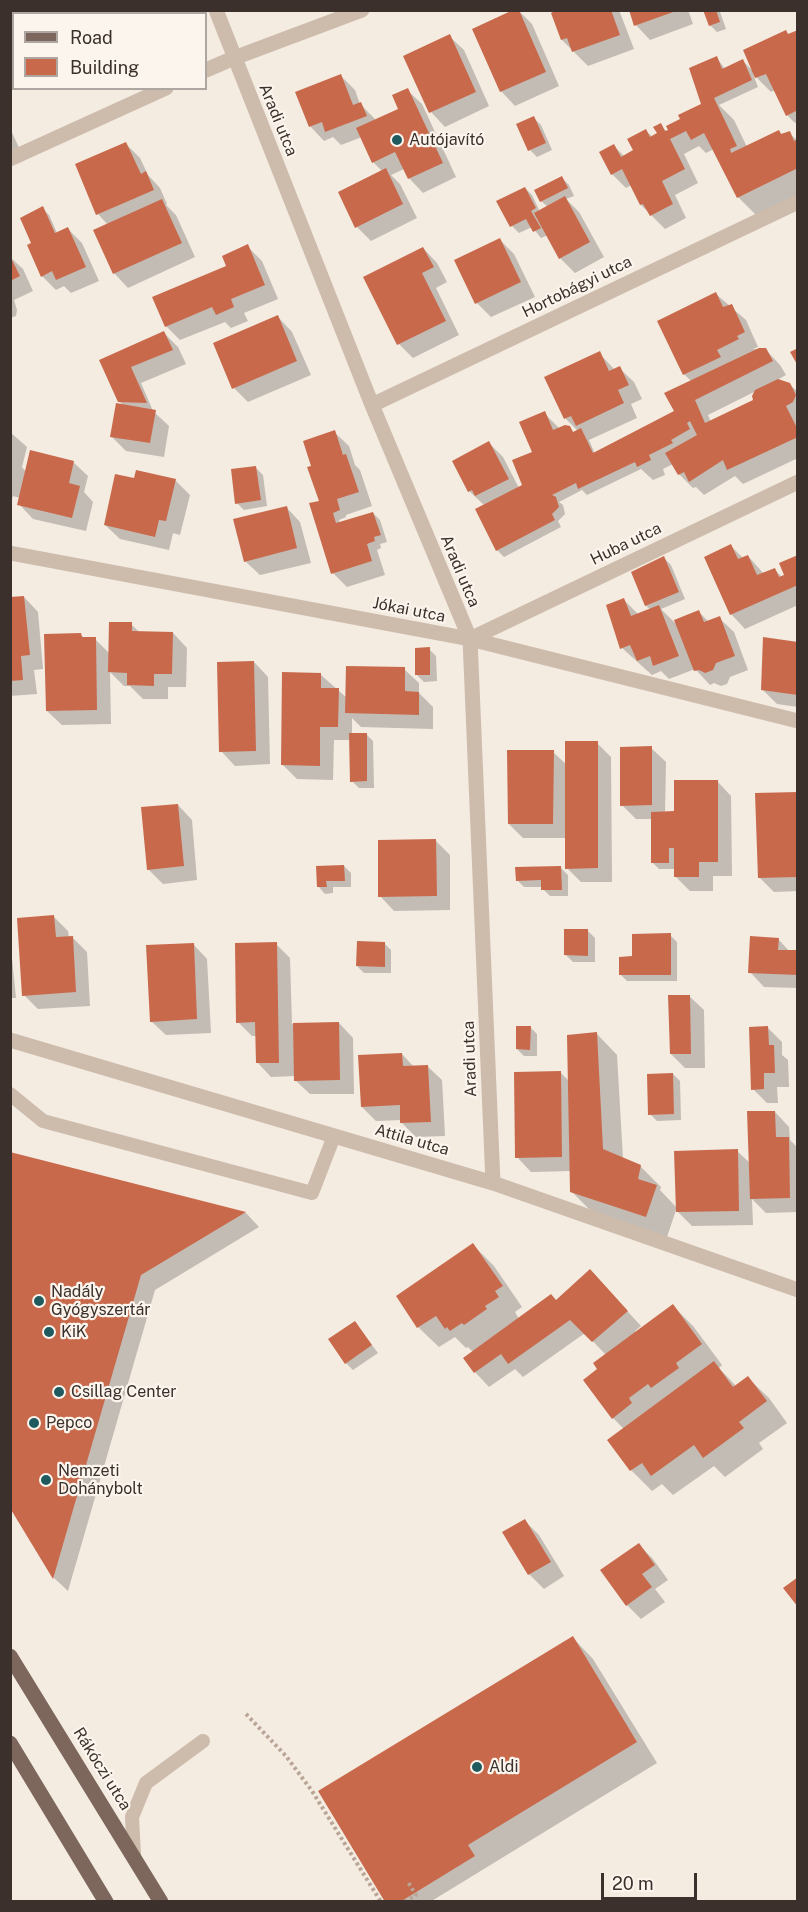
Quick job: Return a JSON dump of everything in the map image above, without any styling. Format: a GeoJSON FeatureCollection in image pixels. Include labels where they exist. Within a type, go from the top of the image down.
{"type":"FeatureCollection","features":[{"type":"Feature","properties":{"kind":"main road","name":"Rákóczi utca"},"geometry":{"type":"LineString","coordinates":[[10,1656],[134,1854],[161,1902]]}},
{"type":"Feature","properties":{"kind":"main road"},"geometry":{"type":"LineString","coordinates":[[10,1743],[106,1902]]}},
{"type":"Feature","properties":{"kind":"street","name":"Aradi utca"},"geometry":{"type":"LineString","coordinates":[[216,10],[372,405],[470,639],[493,1183]]}},
{"type":"Feature","properties":{"kind":"street"},"geometry":{"type":"LineString","coordinates":[[207,70],[362,10]]}},
{"type":"Feature","properties":{"kind":"street"},"geometry":{"type":"LineString","coordinates":[[10,159],[162,90]]}},
{"type":"Feature","properties":{"kind":"street","name":"Hortobágyi utca"},"geometry":{"type":"LineString","coordinates":[[372,405],[798,202]]}},
{"type":"Feature","properties":{"kind":"street","name":"Huba utca"},"geometry":{"type":"LineString","coordinates":[[470,639],[798,482]]}},
{"type":"Feature","properties":{"kind":"street","name":"Jókai utca"},"geometry":{"type":"LineString","coordinates":[[10,553],[470,639],[798,721]]}},
{"type":"Feature","properties":{"kind":"street","name":"Attila utca"},"geometry":{"type":"LineString","coordinates":[[10,1040],[493,1183],[798,1290]]}},
{"type":"Feature","properties":{"kind":"lane"},"geometry":{"type":"LineString","coordinates":[[10,1094],[43,1121],[312,1193],[334,1136]]}},
{"type":"Feature","properties":{"kind":"lane"},"geometry":{"type":"LineString","coordinates":[[134,1854],[132,1817],[146,1783],[202,1741]]}},
{"type":"Feature","properties":{"kind":"path"},"geometry":{"type":"LineString","coordinates":[[246,1714],[286,1756],[312,1791],[381,1902]]}},
{"type":"Feature","properties":{"kind":"path"},"geometry":{"type":"LineString","coordinates":[[408,1882],[416,1895],[417,1902]]}},
{"type":"Feature","properties":{"kind":"path"},"geometry":{"type":"LineString","coordinates":[[405,1902],[416,1895]]}},
{"type":"Feature","properties":{"kind":"building"},"geometry":{"type":"Polygon","coordinates":[[[17,10],[32,10],[32,12],[18,12],[17,10]]]}},
{"type":"Feature","properties":{"kind":"building"},"geometry":{"type":"Polygon","coordinates":[[[46,10],[93,10],[94,12],[46,12],[46,10]]]}},
{"type":"Feature","properties":{"kind":"building"},"geometry":{"type":"Polygon","coordinates":[[[102,10],[169,10],[170,12],[102,12],[102,10]]]}},
{"type":"Feature","properties":{"kind":"building"},"geometry":{"type":"Polygon","coordinates":[[[513,10],[519,10],[546,72],[500,92],[472,29],[513,10]]]}},
{"type":"Feature","properties":{"kind":"building"},"geometry":{"type":"Polygon","coordinates":[[[557,10],[611,10],[620,35],[572,52],[567,38],[561,40],[551,13],[557,10]]]}},
{"type":"Feature","properties":{"kind":"building"},"geometry":{"type":"Polygon","coordinates":[[[629,10],[676,10],[676,11],[634,26],[629,10]]]}},
{"type":"Feature","properties":{"kind":"building"},"geometry":{"type":"Polygon","coordinates":[[[703,10],[716,10],[720,22],[709,26],[703,10]]]}},
{"type":"Feature","properties":{"kind":"building"},"geometry":{"type":"Polygon","coordinates":[[[786,30],[788,34],[798,30],[798,110],[786,116],[766,74],[755,78],[743,50],[786,30]]]}},
{"type":"Feature","properties":{"kind":"building"},"geometry":{"type":"Polygon","coordinates":[[[450,34],[476,92],[429,113],[403,56],[450,34]]]}},
{"type":"Feature","properties":{"kind":"building"},"geometry":{"type":"Polygon","coordinates":[[[717,56],[722,69],[743,59],[752,80],[714,98],[737,146],[730,149],[731,153],[779,130],[781,134],[790,131],[794,141],[798,139],[798,168],[737,198],[704,133],[691,140],[686,131],[670,139],[685,169],[662,181],[673,204],[650,216],[643,204],[640,205],[622,169],[611,175],[599,152],[614,144],[621,157],[633,150],[627,139],[646,129],[650,137],[657,133],[653,127],[661,123],[665,131],[668,130],[666,126],[680,119],[678,115],[701,104],[689,68],[717,56]]]}},
{"type":"Feature","properties":{"kind":"building"},"geometry":{"type":"Polygon","coordinates":[[[341,74],[353,105],[361,102],[367,116],[325,132],[322,122],[309,127],[295,92],[341,74]]]}},
{"type":"Feature","properties":{"kind":"building","name":"Autójavító"},"geometry":{"type":"Polygon","coordinates":[[[408,88],[443,163],[408,179],[395,152],[372,163],[356,128],[398,109],[392,95],[408,88]]]}},
{"type":"Feature","properties":{"kind":"building"},"geometry":{"type":"Polygon","coordinates":[[[534,116],[546,143],[528,151],[516,124],[534,116]]]}},
{"type":"Feature","properties":{"kind":"building"},"geometry":{"type":"Polygon","coordinates":[[[126,142],[141,174],[146,171],[154,190],[96,215],[75,164],[126,142]]]}},
{"type":"Feature","properties":{"kind":"building"},"geometry":{"type":"Polygon","coordinates":[[[386,168],[403,204],[355,228],[338,192],[386,168]]]}},
{"type":"Feature","properties":{"kind":"building"},"geometry":{"type":"Polygon","coordinates":[[[562,176],[568,188],[540,202],[534,190],[562,176]]]}},
{"type":"Feature","properties":{"kind":"building"},"geometry":{"type":"Polygon","coordinates":[[[525,187],[536,208],[531,211],[541,228],[533,232],[526,219],[510,227],[496,201],[525,187]]]}},
{"type":"Feature","properties":{"kind":"building"},"geometry":{"type":"Polygon","coordinates":[[[565,196],[590,242],[559,259],[534,213],[565,196]]]}},
{"type":"Feature","properties":{"kind":"building"},"geometry":{"type":"Polygon","coordinates":[[[162,199],[182,243],[113,274],[93,230],[162,199]]]}},
{"type":"Feature","properties":{"kind":"building"},"geometry":{"type":"Polygon","coordinates":[[[43,206],[55,233],[68,227],[86,267],[56,280],[52,271],[41,277],[27,245],[31,243],[20,218],[43,206]]]}},
{"type":"Feature","properties":{"kind":"building"},"geometry":{"type":"Polygon","coordinates":[[[500,238],[521,282],[475,304],[454,260],[500,238]]]}},
{"type":"Feature","properties":{"kind":"building"},"geometry":{"type":"Polygon","coordinates":[[[248,244],[265,285],[231,299],[234,307],[216,315],[212,307],[165,327],[152,297],[226,266],[222,256],[248,244]]]}},
{"type":"Feature","properties":{"kind":"building"},"geometry":{"type":"Polygon","coordinates":[[[423,247],[434,267],[422,273],[446,321],[397,345],[363,277],[423,247]]]}},
{"type":"Feature","properties":{"kind":"building"},"geometry":{"type":"Polygon","coordinates":[[[10,256],[20,276],[10,281],[10,256]]]}},
{"type":"Feature","properties":{"kind":"building"},"geometry":{"type":"Polygon","coordinates":[[[716,292],[723,307],[732,304],[745,332],[737,336],[739,339],[717,350],[721,357],[683,375],[657,321],[716,292]]]}},
{"type":"Feature","properties":{"kind":"building"},"geometry":{"type":"Polygon","coordinates":[[[278,315],[297,361],[232,389],[213,343],[278,315]]]}},
{"type":"Feature","properties":{"kind":"building"},"geometry":{"type":"Polygon","coordinates":[[[164,331],[173,350],[131,367],[147,403],[118,402],[99,360],[164,331]]]}},
{"type":"Feature","properties":{"kind":"building"},"geometry":{"type":"Polygon","coordinates":[[[759,348],[766,348],[773,361],[695,400],[705,423],[753,400],[755,390],[778,379],[790,383],[796,395],[793,402],[786,406],[798,430],[798,437],[727,470],[723,460],[689,482],[684,472],[678,475],[665,453],[697,435],[690,421],[687,423],[690,429],[671,440],[673,443],[649,455],[651,460],[637,467],[635,462],[578,489],[576,483],[552,495],[556,497],[559,507],[552,514],[555,520],[496,551],[475,509],[522,485],[512,460],[532,452],[519,422],[545,411],[553,430],[565,425],[570,426],[573,432],[581,428],[593,453],[674,411],[664,393],[759,348]]]}},
{"type":"Feature","properties":{"kind":"building"},"geometry":{"type":"Polygon","coordinates":[[[798,348],[798,366],[790,352],[798,348]]]}},
{"type":"Feature","properties":{"kind":"building"},"geometry":{"type":"Polygon","coordinates":[[[600,351],[609,371],[620,366],[629,385],[618,390],[624,403],[576,426],[571,416],[564,419],[544,377],[600,351]]]}},
{"type":"Feature","properties":{"kind":"building"},"geometry":{"type":"Polygon","coordinates":[[[116,403],[156,410],[150,443],[110,437],[116,403]]]}},
{"type":"Feature","properties":{"kind":"building"},"geometry":{"type":"Polygon","coordinates":[[[335,430],[359,492],[337,499],[340,510],[333,513],[336,523],[373,512],[381,535],[374,537],[375,541],[367,544],[372,561],[331,574],[309,503],[319,501],[307,467],[311,466],[303,441],[335,430]]]}},
{"type":"Feature","properties":{"kind":"building"},"geometry":{"type":"Polygon","coordinates":[[[489,441],[509,479],[475,496],[472,490],[468,492],[452,461],[489,441]]]}},
{"type":"Feature","properties":{"kind":"building"},"geometry":{"type":"Polygon","coordinates":[[[30,450],[74,461],[69,483],[80,486],[72,518],[17,505],[30,450]]]}},
{"type":"Feature","properties":{"kind":"building"},"geometry":{"type":"Polygon","coordinates":[[[256,466],[261,500],[235,504],[231,469],[256,466]]]}},
{"type":"Feature","properties":{"kind":"building"},"geometry":{"type":"Polygon","coordinates":[[[136,470],[176,479],[166,521],[159,520],[155,537],[104,525],[115,474],[134,478],[136,470]]]}},
{"type":"Feature","properties":{"kind":"building"},"geometry":{"type":"Polygon","coordinates":[[[287,506],[297,548],[244,562],[233,519],[287,506]]]}},
{"type":"Feature","properties":{"kind":"building"},"geometry":{"type":"Polygon","coordinates":[[[731,544],[738,559],[748,555],[757,575],[775,568],[779,577],[784,575],[779,563],[798,555],[798,585],[730,615],[704,557],[731,544]]]}},
{"type":"Feature","properties":{"kind":"building"},"geometry":{"type":"Polygon","coordinates":[[[664,556],[679,592],[645,606],[631,572],[664,556]]]}},
{"type":"Feature","properties":{"kind":"building"},"geometry":{"type":"Polygon","coordinates":[[[24,596],[30,655],[21,656],[23,680],[10,681],[10,597],[24,596]]]}},
{"type":"Feature","properties":{"kind":"building"},"geometry":{"type":"Polygon","coordinates":[[[624,598],[631,616],[659,605],[679,656],[653,666],[650,656],[637,661],[630,645],[620,649],[606,605],[624,598]]]}},
{"type":"Feature","properties":{"kind":"building"},"geometry":{"type":"Polygon","coordinates":[[[699,610],[704,622],[720,616],[735,656],[716,663],[713,670],[705,673],[699,670],[694,671],[674,620],[699,610]]]}},
{"type":"Feature","properties":{"kind":"building"},"geometry":{"type":"Polygon","coordinates":[[[109,622],[132,622],[132,631],[173,632],[172,674],[154,674],[154,686],[127,685],[127,673],[108,672],[109,622]]]}},
{"type":"Feature","properties":{"kind":"building"},"geometry":{"type":"Polygon","coordinates":[[[81,633],[82,637],[96,637],[97,710],[46,711],[44,634],[81,633]]]}},
{"type":"Feature","properties":{"kind":"building"},"geometry":{"type":"Polygon","coordinates":[[[763,637],[798,642],[798,695],[761,690],[763,637]]]}},
{"type":"Feature","properties":{"kind":"building"},"geometry":{"type":"Polygon","coordinates":[[[430,647],[430,675],[415,675],[415,648],[430,647]]]}},
{"type":"Feature","properties":{"kind":"building"},"geometry":{"type":"Polygon","coordinates":[[[254,661],[256,751],[219,752],[217,662],[254,661]]]}},
{"type":"Feature","properties":{"kind":"building"},"geometry":{"type":"Polygon","coordinates":[[[346,666],[405,667],[405,691],[419,692],[419,715],[345,713],[346,666]]]}},
{"type":"Feature","properties":{"kind":"building"},"geometry":{"type":"Polygon","coordinates":[[[282,672],[321,673],[321,688],[339,688],[338,727],[320,727],[320,766],[281,765],[282,672]]]}},
{"type":"Feature","properties":{"kind":"building"},"geometry":{"type":"Polygon","coordinates":[[[349,733],[367,733],[367,781],[350,782],[349,733]]]}},
{"type":"Feature","properties":{"kind":"building"},"geometry":{"type":"Polygon","coordinates":[[[565,741],[598,741],[598,868],[565,869],[565,741]]]}},
{"type":"Feature","properties":{"kind":"building"},"geometry":{"type":"Polygon","coordinates":[[[652,746],[652,805],[620,806],[620,747],[652,746]]]}},
{"type":"Feature","properties":{"kind":"building"},"geometry":{"type":"Polygon","coordinates":[[[507,750],[554,750],[553,824],[508,824],[507,750]]]}},
{"type":"Feature","properties":{"kind":"building"},"geometry":{"type":"Polygon","coordinates":[[[674,780],[718,780],[718,862],[699,862],[699,877],[674,877],[674,848],[669,848],[669,863],[651,863],[651,812],[674,811],[674,780]]]}},
{"type":"Feature","properties":{"kind":"building"},"geometry":{"type":"Polygon","coordinates":[[[798,792],[798,877],[758,878],[755,793],[798,792]]]}},
{"type":"Feature","properties":{"kind":"building"},"geometry":{"type":"Polygon","coordinates":[[[178,804],[184,866],[147,870],[141,807],[178,804]]]}},
{"type":"Feature","properties":{"kind":"building"},"geometry":{"type":"Polygon","coordinates":[[[436,839],[437,896],[378,897],[378,840],[436,839]]]}},
{"type":"Feature","properties":{"kind":"building"},"geometry":{"type":"Polygon","coordinates":[[[344,865],[345,881],[326,881],[327,887],[317,887],[316,866],[344,865]]]}},
{"type":"Feature","properties":{"kind":"building"},"geometry":{"type":"Polygon","coordinates":[[[561,866],[562,890],[541,890],[541,880],[516,881],[515,867],[561,866]]]}},
{"type":"Feature","properties":{"kind":"building"},"geometry":{"type":"Polygon","coordinates":[[[54,915],[56,937],[73,936],[76,992],[22,996],[17,918],[54,915]]]}},
{"type":"Feature","properties":{"kind":"building"},"geometry":{"type":"Polygon","coordinates":[[[564,929],[588,929],[588,956],[564,955],[564,929]]]}},
{"type":"Feature","properties":{"kind":"building"},"geometry":{"type":"Polygon","coordinates":[[[671,933],[671,975],[619,975],[619,957],[632,956],[632,934],[671,933]]]}},
{"type":"Feature","properties":{"kind":"building"},"geometry":{"type":"Polygon","coordinates":[[[750,936],[779,938],[778,950],[798,950],[798,975],[748,973],[750,936]]]}},
{"type":"Feature","properties":{"kind":"building"},"geometry":{"type":"Polygon","coordinates":[[[357,941],[385,942],[385,967],[356,966],[357,941]]]}},
{"type":"Feature","properties":{"kind":"building"},"geometry":{"type":"Polygon","coordinates":[[[277,942],[279,1063],[256,1063],[255,1022],[236,1023],[235,943],[277,942]]]}},
{"type":"Feature","properties":{"kind":"building"},"geometry":{"type":"Polygon","coordinates":[[[194,943],[197,1019],[150,1022],[146,945],[194,943]]]}},
{"type":"Feature","properties":{"kind":"building"},"geometry":{"type":"Polygon","coordinates":[[[668,995],[690,995],[691,1054],[670,1054],[668,995]]]}},
{"type":"Feature","properties":{"kind":"building"},"geometry":{"type":"Polygon","coordinates":[[[339,1022],[340,1080],[294,1081],[293,1023],[339,1022]]]}},
{"type":"Feature","properties":{"kind":"building"},"geometry":{"type":"Polygon","coordinates":[[[516,1026],[531,1026],[530,1050],[516,1049],[516,1026]]]}},
{"type":"Feature","properties":{"kind":"building"},"geometry":{"type":"Polygon","coordinates":[[[768,1026],[769,1045],[774,1045],[775,1073],[764,1073],[764,1089],[751,1090],[749,1027],[768,1026]]]}},
{"type":"Feature","properties":{"kind":"building"},"geometry":{"type":"Polygon","coordinates":[[[597,1032],[603,1149],[641,1165],[638,1179],[657,1185],[646,1217],[570,1192],[567,1035],[597,1032]]]}},
{"type":"Feature","properties":{"kind":"building"},"geometry":{"type":"Polygon","coordinates":[[[402,1053],[403,1066],[428,1065],[431,1122],[400,1123],[400,1105],[361,1107],[358,1055],[402,1053]]]}},
{"type":"Feature","properties":{"kind":"building"},"geometry":{"type":"Polygon","coordinates":[[[561,1071],[562,1157],[515,1158],[514,1072],[561,1071]]]}},
{"type":"Feature","properties":{"kind":"building"},"geometry":{"type":"Polygon","coordinates":[[[673,1073],[674,1114],[648,1115],[647,1074],[673,1073]]]}},
{"type":"Feature","properties":{"kind":"building"},"geometry":{"type":"Polygon","coordinates":[[[747,1111],[775,1111],[776,1137],[789,1137],[790,1198],[750,1199],[747,1111]]]}},
{"type":"Feature","properties":{"kind":"building"},"geometry":{"type":"Polygon","coordinates":[[[738,1149],[739,1211],[676,1212],[674,1151],[738,1149]]]}},
{"type":"Feature","properties":{"kind":"building","name":"Csillag Center"},"geometry":{"type":"Polygon","coordinates":[[[10,1152],[246,1212],[141,1275],[53,1579],[10,1508],[10,1152]]]}},
{"type":"Feature","properties":{"kind":"building"},"geometry":{"type":"Polygon","coordinates":[[[473,1243],[503,1286],[495,1291],[499,1297],[485,1306],[487,1309],[464,1325],[462,1323],[450,1331],[447,1327],[445,1329],[436,1316],[417,1328],[396,1296],[473,1243]]]}},
{"type":"Feature","properties":{"kind":"building"},"geometry":{"type":"Polygon","coordinates":[[[590,1269],[628,1311],[592,1342],[570,1320],[508,1364],[501,1354],[474,1373],[463,1358],[551,1294],[556,1300],[590,1269]]]}},
{"type":"Feature","properties":{"kind":"building"},"geometry":{"type":"Polygon","coordinates":[[[673,1304],[702,1344],[676,1363],[679,1368],[651,1388],[648,1384],[629,1398],[632,1403],[612,1419],[583,1380],[597,1369],[593,1363],[673,1304]]]}},
{"type":"Feature","properties":{"kind":"building"},"geometry":{"type":"Polygon","coordinates":[[[355,1321],[372,1345],[345,1364],[328,1339],[355,1321]]]}},
{"type":"Feature","properties":{"kind":"building"},"geometry":{"type":"Polygon","coordinates":[[[714,1361],[733,1387],[748,1376],[767,1401],[739,1422],[744,1428],[703,1458],[694,1445],[651,1476],[642,1463],[630,1471],[607,1440],[714,1361]]]}},
{"type":"Feature","properties":{"kind":"building"},"geometry":{"type":"Polygon","coordinates":[[[525,1519],[551,1562],[528,1575],[502,1532],[525,1519]]]}},
{"type":"Feature","properties":{"kind":"building"},"geometry":{"type":"Polygon","coordinates":[[[639,1543],[655,1565],[642,1574],[652,1587],[626,1606],[600,1570],[639,1543]]]}},
{"type":"Feature","properties":{"kind":"building"},"geometry":{"type":"Polygon","coordinates":[[[798,1577],[798,1607],[783,1588],[798,1577]]]}},
{"type":"Feature","properties":{"kind":"building","name":"Aldi"},"geometry":{"type":"Polygon","coordinates":[[[573,1636],[637,1742],[468,1845],[475,1856],[400,1902],[385,1902],[318,1791],[573,1636]]]}},
{"type":"Feature","properties":{"kind":"place","name":"Autójavító"},"geometry":{"type":"Point","coordinates":[397,140]}},
{"type":"Feature","properties":{"kind":"place","name":"Nadály Gyógyszertár"},"geometry":{"type":"Point","coordinates":[39,1301]}},
{"type":"Feature","properties":{"kind":"place","name":"KiK"},"geometry":{"type":"Point","coordinates":[49,1332]}},
{"type":"Feature","properties":{"kind":"place","name":"Csillag Center"},"geometry":{"type":"Point","coordinates":[59,1392]}},
{"type":"Feature","properties":{"kind":"place","name":"Pepco"},"geometry":{"type":"Point","coordinates":[34,1423]}},
{"type":"Feature","properties":{"kind":"place","name":"Nemzeti Dohánybolt"},"geometry":{"type":"Point","coordinates":[46,1480]}},
{"type":"Feature","properties":{"kind":"place","name":"Aldi"},"geometry":{"type":"Point","coordinates":[477,1767]}}]}
